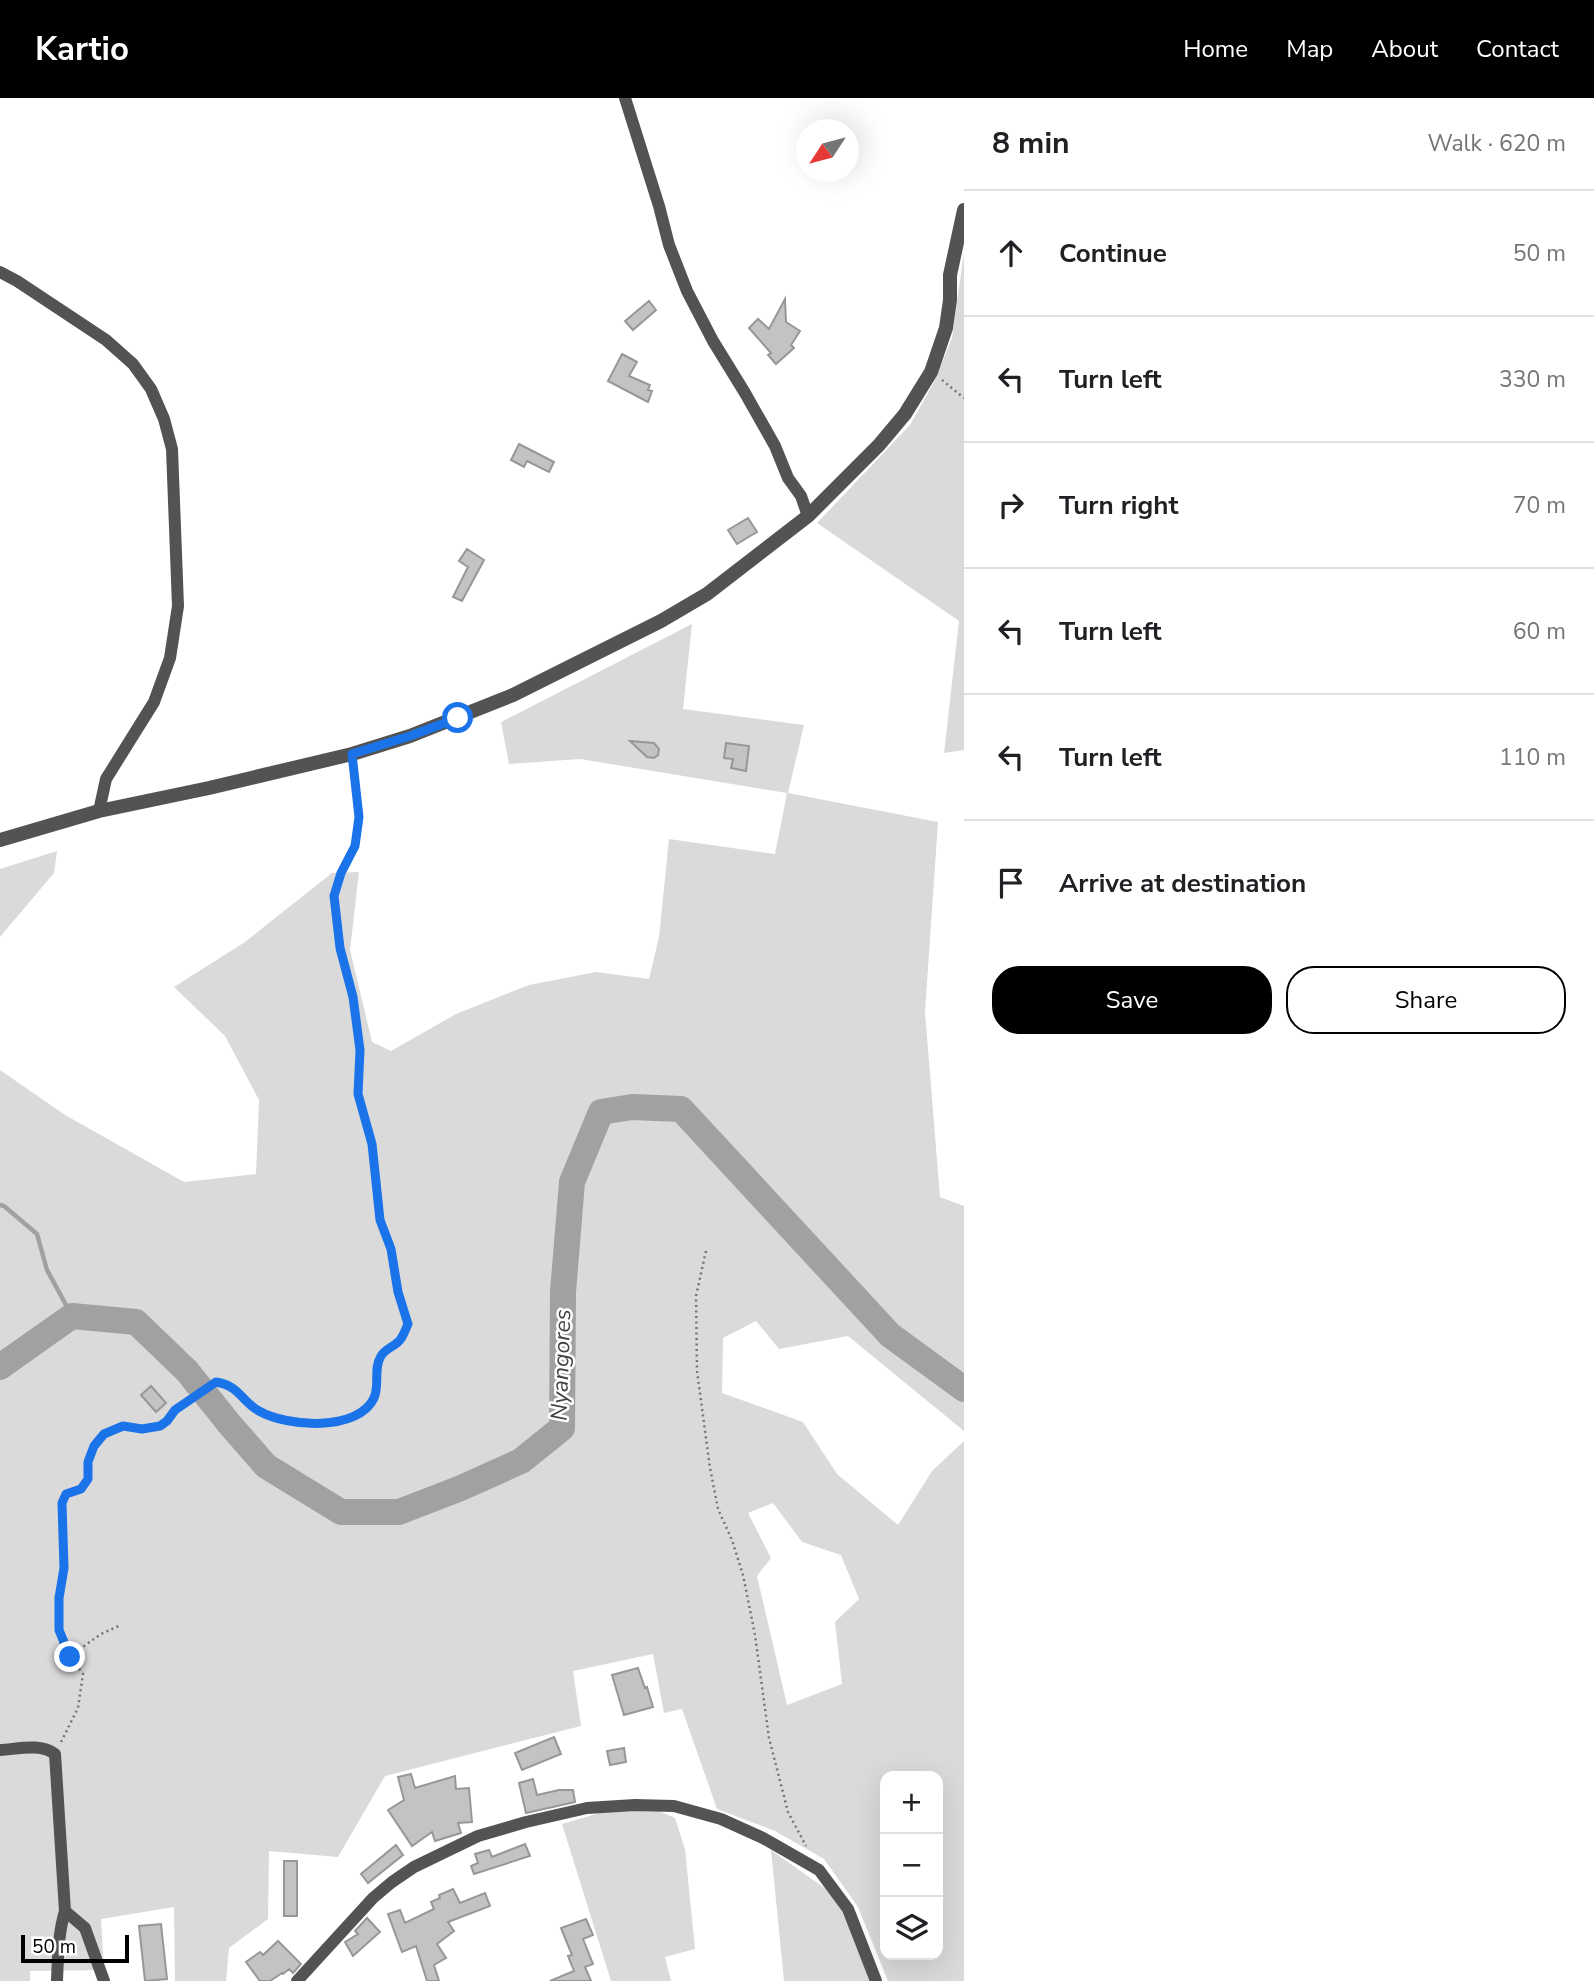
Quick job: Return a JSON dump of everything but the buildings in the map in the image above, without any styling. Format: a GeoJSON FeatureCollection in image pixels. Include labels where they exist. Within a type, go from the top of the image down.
{"type":"FeatureCollection","features":[{"type":"Feature","properties":{"kind":"street"},"geometry":{"type":"LineString","coordinates":[[625,98],[669,245],[687,291],[775,446],[788,478],[801,496],[808,516]]}},
{"type":"Feature","properties":{"kind":"street"},"geometry":{"type":"LineString","coordinates":[[0,840],[99,811],[352,754],[410,736],[513,695],[661,621],[707,594],[808,516],[905,414],[931,372],[946,328],[950,275],[964,210]]}},
{"type":"Feature","properties":{"kind":"street"},"geometry":{"type":"LineString","coordinates":[[0,272],[18,281],[106,340],[133,364],[151,389],[164,419],[172,449],[178,606],[170,657],[153,702],[106,779],[99,811]]}},
{"type":"Feature","properties":{"kind":"street"},"geometry":{"type":"LineString","coordinates":[[0,1750],[37,1748],[55,1754],[65,1911],[58,1948],[57,1981]]}},
{"type":"Feature","properties":{"kind":"street"},"geometry":{"type":"LineString","coordinates":[[297,1981],[373,1899],[414,1867],[478,1836],[526,1822],[587,1808],[635,1805],[674,1806],[721,1819],[763,1838],[819,1870],[848,1909],[876,1981]]}},
{"type":"Feature","properties":{"kind":"street"},"geometry":{"type":"LineString","coordinates":[[65,1911],[85,1928],[104,1981]]}},
{"type":"Feature","properties":{"kind":"path"},"geometry":{"type":"LineString","coordinates":[[931,372],[964,398]]}},
{"type":"Feature","properties":{"kind":"path"},"geometry":{"type":"LineString","coordinates":[[55,1754],[78,1708],[83,1674],[70,1657],[59,1630],[59,1598],[64,1568],[62,1503],[66,1494],[81,1489],[88,1479],[88,1462],[94,1446],[104,1434],[123,1426],[142,1429],[160,1426],[175,1410],[216,1382],[229,1384],[259,1411],[284,1421],[315,1425],[346,1418],[366,1410],[375,1396],[376,1367],[382,1353],[400,1341],[408,1324],[398,1292],[391,1249],[380,1220],[372,1144],[358,1094],[360,1050],[353,997],[340,948],[334,896],[341,873],[355,846],[359,817],[352,754]]}},
{"type":"Feature","properties":{"kind":"path"},"geometry":{"type":"LineString","coordinates":[[706,1251],[696,1296],[697,1371],[710,1468],[719,1509],[744,1575],[772,1751],[788,1812],[807,1847]]}},
{"type":"Feature","properties":{"kind":"path"},"geometry":{"type":"LineString","coordinates":[[70,1657],[101,1634],[121,1625]]}},
{"type":"Feature","properties":{"kind":"shaded area"},"geometry":{"type":"Polygon","coordinates":[[[964,252],[964,750],[944,753],[959,621],[817,523],[910,425],[934,382],[952,338],[964,252]]]}},
{"type":"Feature","properties":{"kind":"shaded area"},"geometry":{"type":"Polygon","coordinates":[[[692,624],[683,709],[804,725],[788,793],[938,822],[925,1012],[940,1197],[964,1206],[964,1431],[848,1336],[779,1349],[756,1321],[723,1338],[722,1393],[803,1422],[837,1474],[898,1525],[932,1471],[964,1441],[964,1981],[888,1981],[858,1907],[824,1859],[775,1831],[717,1809],[682,1709],[664,1713],[653,1654],[573,1671],[581,1726],[385,1776],[338,1857],[269,1851],[268,1919],[229,1948],[226,1981],[175,1981],[174,1907],[101,1919],[104,1970],[30,1971],[30,1981],[0,1981],[0,1070],[65,1115],[184,1182],[256,1174],[259,1100],[225,1036],[174,987],[245,942],[332,873],[359,872],[350,950],[372,1042],[391,1051],[456,1014],[529,985],[596,972],[649,979],[659,937],[669,839],[775,854],[787,793],[580,759],[509,764],[501,722],[692,624]],[[773,1503],[748,1513],[771,1558],[757,1576],[787,1705],[842,1684],[835,1622],[859,1599],[841,1555],[802,1542],[773,1503]]]}},
{"type":"Feature","properties":{"kind":"shaded area"},"geometry":{"type":"Polygon","coordinates":[[[57,851],[54,873],[0,937],[0,869],[57,851]]]}},
{"type":"Feature","properties":{"kind":"shaded area"},"geometry":{"type":"Polygon","coordinates":[[[637,1802],[675,1818],[685,1849],[695,1949],[665,1957],[671,1981],[611,1981],[562,1824],[637,1802]]]}},
{"type":"Feature","properties":{"kind":"shaded area"},"geometry":{"type":"Polygon","coordinates":[[[771,1850],[826,1889],[843,1911],[870,1981],[784,1981],[771,1850]]]}},
{"type":"Feature","properties":{"kind":"waterway","name":"Nyangores"},"geometry":{"type":"LineString","coordinates":[[0,1367],[72,1316],[136,1322],[187,1371],[266,1466],[341,1512],[399,1512],[461,1488],[521,1461],[562,1428],[563,1292],[572,1182],[601,1112],[632,1107],[681,1109],[890,1335],[964,1389]]}},
{"type":"Feature","properties":{"kind":"waterway"},"geometry":{"type":"LineString","coordinates":[[0,1205],[37,1234],[47,1270],[72,1316]]}},
{"type":"Feature","properties":{"kind":"route"},"geometry":{"type":"LineString","coordinates":[[70,1657],[59,1630],[59,1598],[64,1568],[62,1503],[66,1494],[81,1489],[88,1479],[88,1462],[94,1446],[104,1434],[123,1426],[142,1429],[160,1426],[175,1410],[216,1382],[229,1384],[259,1411],[284,1421],[315,1425],[346,1418],[366,1410],[375,1396],[376,1367],[382,1353],[400,1341],[408,1324],[398,1292],[391,1249],[380,1220],[372,1144],[358,1094],[360,1050],[353,997],[340,948],[334,896],[341,873],[355,846],[359,817],[352,754],[458,718]]}}]}
